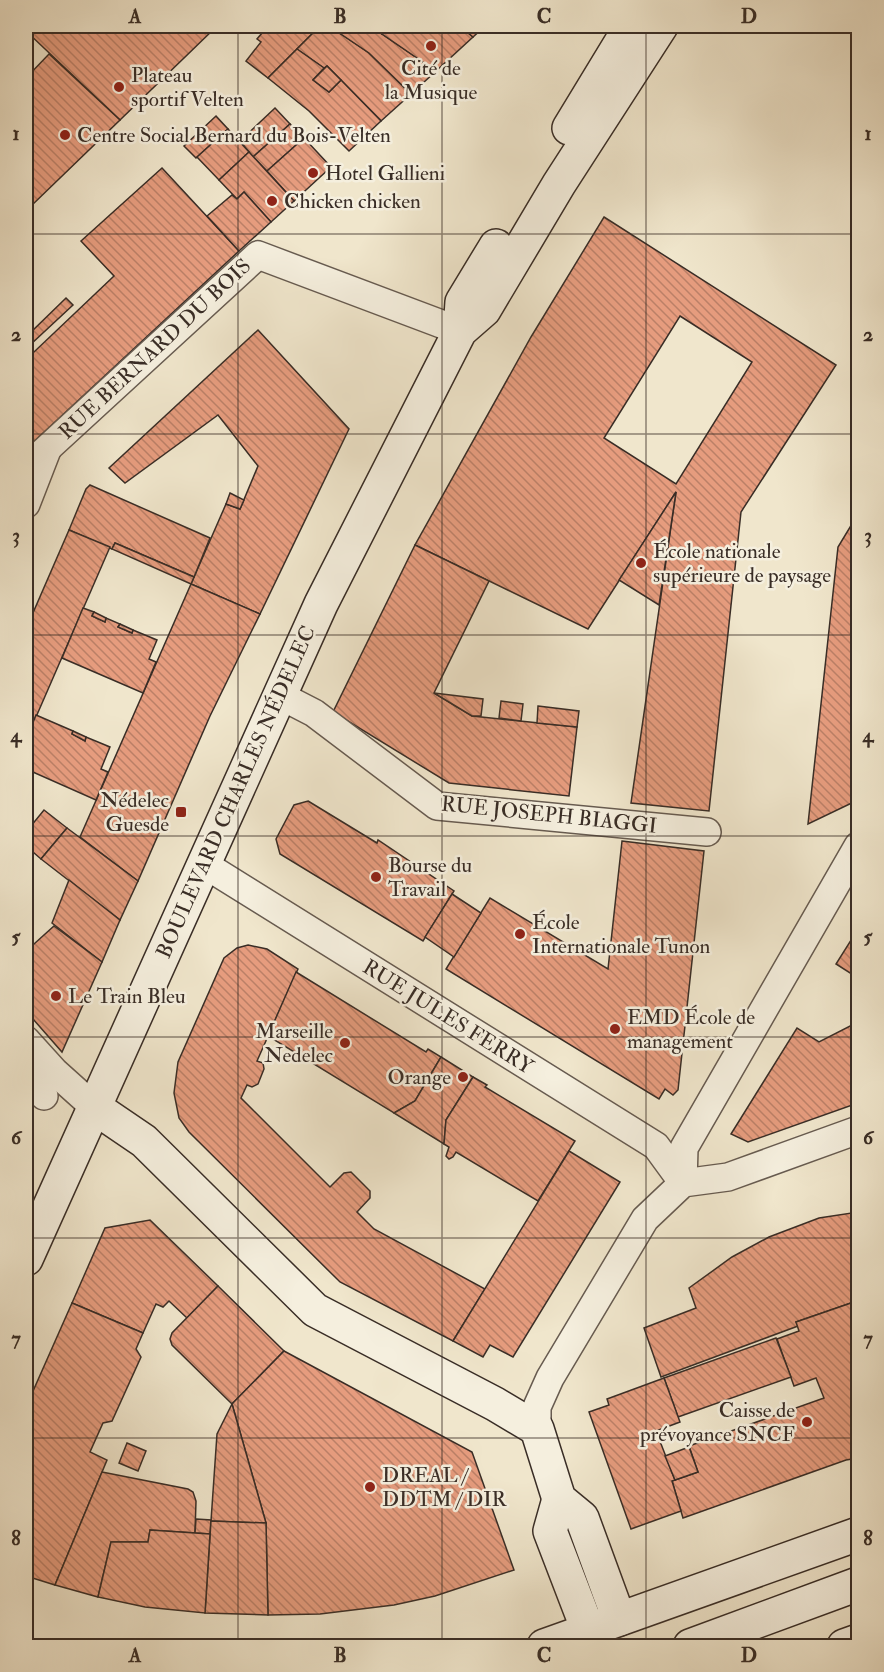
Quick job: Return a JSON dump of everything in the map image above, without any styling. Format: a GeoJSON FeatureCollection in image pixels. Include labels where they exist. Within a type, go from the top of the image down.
{"type":"FeatureCollection","features":[{"type":"Feature","properties":{"kind":"main road"},"geometry":{"type":"LineString","coordinates":[[550,178],[631,26]]}},
{"type":"Feature","properties":{"kind":"main road"},"geometry":{"type":"LineString","coordinates":[[550,178],[661,26]]}},
{"type":"Feature","properties":{"kind":"main road","name":"BOULEVARD CHARLES NÉDELEC"},"geometry":{"type":"LineString","coordinates":[[26,1259],[202,863],[281,696],[321,604],[460,331],[484,310],[550,178]]}},
{"type":"Feature","properties":{"kind":"main road"},"geometry":{"type":"LineString","coordinates":[[94,1107],[144,1141],[315,1310],[495,1404],[537,1429],[559,1499],[582,1518],[619,1619]]}},
{"type":"Feature","properties":{"kind":"main road"},"geometry":{"type":"LineString","coordinates":[[559,1499],[550,1531],[594,1638]]}},
{"type":"Feature","properties":{"kind":"main road"},"geometry":{"type":"LineString","coordinates":[[544,1647],[594,1638],[619,1619],[858,1534]]}},
{"type":"Feature","properties":{"kind":"main road"},"geometry":{"type":"LineString","coordinates":[[690,1647],[858,1584]]}},
{"type":"Feature","properties":{"kind":"main road"},"geometry":{"type":"LineString","coordinates":[[844,1647],[858,1641]]}},
{"type":"Feature","properties":{"kind":"street","name":"RUE BERNARD DU BOIS"},"geometry":{"type":"LineString","coordinates":[[26,468],[258,255],[460,331]]}},
{"type":"Feature","properties":{"kind":"street"},"geometry":{"type":"LineString","coordinates":[[26,504],[49,446]]}},
{"type":"Feature","properties":{"kind":"street","name":"RUE JOSEPH BIAGGI"},"geometry":{"type":"LineString","coordinates":[[281,696],[314,713],[437,806],[707,832]]}},
{"type":"Feature","properties":{"kind":"street"},"geometry":{"type":"LineString","coordinates":[[683,1183],[684,1148],[858,846]]}},
{"type":"Feature","properties":{"kind":"street","name":"RUE JULES FERRY"},"geometry":{"type":"LineString","coordinates":[[202,863],[656,1146],[683,1183]]}},
{"type":"Feature","properties":{"kind":"street"},"geometry":{"type":"LineString","coordinates":[[26,1040],[55,1072],[94,1107]]}},
{"type":"Feature","properties":{"kind":"street"},"geometry":{"type":"LineString","coordinates":[[537,1429],[537,1407],[550,1378],[645,1219],[683,1183],[728,1177],[858,1130]]}},
{"type":"Feature","properties":{"kind":"building","name":"Plateau sportif Velten"},"geometry":{"type":"Polygon","coordinates":[[[26,26],[217,26],[120,120],[26,31],[26,26]]]}},
{"type":"Feature","properties":{"kind":"building"},"geometry":{"type":"Polygon","coordinates":[[[268,26],[320,26],[268,78],[246,61],[261,42],[257,39],[268,26]]]}},
{"type":"Feature","properties":{"kind":"building"},"geometry":{"type":"Polygon","coordinates":[[[320,26],[329,26],[369,53],[411,94],[381,121],[327,66],[324,68],[297,49],[320,26]]]}},
{"type":"Feature","properties":{"kind":"building"},"geometry":{"type":"Polygon","coordinates":[[[329,26],[370,26],[436,71],[411,94],[369,53],[329,26]]]}},
{"type":"Feature","properties":{"kind":"building"},"geometry":{"type":"Polygon","coordinates":[[[370,26],[390,26],[382,34],[370,26]]]}},
{"type":"Feature","properties":{"kind":"building","name":"Cité de la Musique"},"geometry":{"type":"Polygon","coordinates":[[[390,26],[460,26],[473,37],[436,71],[382,34],[390,26]]]}},
{"type":"Feature","properties":{"kind":"building"},"geometry":{"type":"Polygon","coordinates":[[[460,26],[485,26],[473,37],[460,26]]]}},
{"type":"Feature","properties":{"kind":"building"},"geometry":{"type":"Polygon","coordinates":[[[297,49],[324,68],[313,80],[329,92],[341,80],[381,121],[349,151],[309,111],[268,78],[297,49]]]}},
{"type":"Feature","properties":{"kind":"building","name":"Centre Social Bernard du Bois-Velten"},"geometry":{"type":"Polygon","coordinates":[[[49,54],[120,120],[30,207],[26,203],[26,78],[49,54]]]}},
{"type":"Feature","properties":{"kind":"building"},"geometry":{"type":"Polygon","coordinates":[[[327,66],[341,80],[329,92],[313,80],[327,66]]]}},
{"type":"Feature","properties":{"kind":"building"},"geometry":{"type":"Polygon","coordinates":[[[275,108],[290,124],[253,157],[240,141],[275,108]]]}},
{"type":"Feature","properties":{"kind":"building"},"geometry":{"type":"Polygon","coordinates":[[[216,116],[228,129],[196,158],[184,146],[216,116]]]}},
{"type":"Feature","properties":{"kind":"building"},"geometry":{"type":"Polygon","coordinates":[[[290,124],[304,138],[267,171],[253,157],[290,124]]]}},
{"type":"Feature","properties":{"kind":"building"},"geometry":{"type":"Polygon","coordinates":[[[228,129],[249,152],[219,180],[197,157],[228,129]]]}},
{"type":"Feature","properties":{"kind":"building"},"geometry":{"type":"Polygon","coordinates":[[[304,138],[331,167],[294,201],[267,171],[304,138]]]}},
{"type":"Feature","properties":{"kind":"building"},"geometry":{"type":"Polygon","coordinates":[[[249,152],[294,201],[271,222],[244,192],[237,199],[219,180],[249,152]]]}},
{"type":"Feature","properties":{"kind":"building"},"geometry":{"type":"Polygon","coordinates":[[[162,168],[239,251],[26,449],[26,349],[29,346],[34,352],[114,276],[81,241],[162,168]]]}},
{"type":"Feature","properties":{"kind":"building"},"geometry":{"type":"Polygon","coordinates":[[[244,192],[271,222],[239,251],[207,216],[232,195],[237,199],[244,192]]]}},
{"type":"Feature","properties":{"kind":"building"},"geometry":{"type":"Polygon","coordinates":[[[604,217],[836,365],[741,512],[709,811],[631,803],[676,492],[588,629],[415,545],[531,337],[604,217]],[[680,316],[604,438],[676,484],[752,362],[680,316]]]}},
{"type":"Feature","properties":{"kind":"building"},"geometry":{"type":"Polygon","coordinates":[[[66,298],[73,305],[30,345],[26,337],[66,298]]]}},
{"type":"Feature","properties":{"kind":"building"},"geometry":{"type":"Polygon","coordinates":[[[258,330],[349,429],[260,614],[191,584],[226,504],[240,509],[258,466],[218,415],[125,483],[109,468],[258,330]]]}},
{"type":"Feature","properties":{"kind":"building"},"geometry":{"type":"Polygon","coordinates":[[[90,485],[210,538],[194,577],[115,543],[112,549],[69,530],[86,489],[90,485]]]}},
{"type":"Feature","properties":{"kind":"building"},"geometry":{"type":"Polygon","coordinates":[[[676,492],[659,605],[619,580],[676,492]]]}},
{"type":"Feature","properties":{"kind":"building"},"geometry":{"type":"Polygon","coordinates":[[[230,493],[244,500],[240,509],[226,504],[230,493]]]}},
{"type":"Feature","properties":{"kind":"building"},"geometry":{"type":"Polygon","coordinates":[[[858,514],[858,800],[808,824],[838,547],[858,514]]]}},
{"type":"Feature","properties":{"kind":"building"},"geometry":{"type":"Polygon","coordinates":[[[69,530],[110,547],[26,740],[26,629],[69,530]]]}},
{"type":"Feature","properties":{"kind":"building"},"geometry":{"type":"Polygon","coordinates":[[[115,543],[194,577],[191,584],[112,549],[115,543]]]}},
{"type":"Feature","properties":{"kind":"building"},"geometry":{"type":"Polygon","coordinates":[[[415,545],[489,581],[434,693],[472,716],[577,727],[569,796],[449,783],[333,712],[415,545]]]}},
{"type":"Feature","properties":{"kind":"building"},"geometry":{"type":"Polygon","coordinates":[[[191,584],[260,614],[210,716],[138,881],[80,837],[191,584]]]}},
{"type":"Feature","properties":{"kind":"building"},"geometry":{"type":"Polygon","coordinates":[[[83,608],[94,612],[92,616],[105,622],[106,618],[120,624],[118,627],[132,633],[133,630],[157,640],[149,659],[156,662],[143,693],[62,658],[83,608]]]}},
{"type":"Feature","properties":{"kind":"building"},"geometry":{"type":"Polygon","coordinates":[[[94,612],[106,618],[105,622],[92,616],[94,612]]]}},
{"type":"Feature","properties":{"kind":"building"},"geometry":{"type":"Polygon","coordinates":[[[120,624],[133,630],[132,633],[118,627],[120,624]]]}},
{"type":"Feature","properties":{"kind":"building"},"geometry":{"type":"Polygon","coordinates":[[[434,693],[483,699],[481,716],[472,716],[434,693]]]}},
{"type":"Feature","properties":{"kind":"building"},"geometry":{"type":"Polygon","coordinates":[[[501,701],[523,704],[521,721],[499,718],[501,701]]]}},
{"type":"Feature","properties":{"kind":"building"},"geometry":{"type":"Polygon","coordinates":[[[538,706],[579,711],[577,727],[537,723],[538,706]]]}},
{"type":"Feature","properties":{"kind":"building"},"geometry":{"type":"Polygon","coordinates":[[[36,715],[73,731],[72,734],[85,741],[86,737],[110,747],[101,769],[108,772],[96,800],[26,769],[26,740],[36,715]]]}},
{"type":"Feature","properties":{"kind":"building"},"geometry":{"type":"Polygon","coordinates":[[[73,731],[86,737],[85,741],[72,734],[73,731]]]}},
{"type":"Feature","properties":{"kind":"building","name":"Bourse du Travail"},"geometry":{"type":"Polygon","coordinates":[[[308,801],[377,843],[378,840],[454,891],[423,941],[280,854],[276,839],[294,805],[308,801]]]}},
{"type":"Feature","properties":{"kind":"building"},"geometry":{"type":"Polygon","coordinates":[[[44,810],[67,828],[41,859],[26,846],[26,832],[44,810]]]}},
{"type":"Feature","properties":{"kind":"building"},"geometry":{"type":"Polygon","coordinates":[[[67,828],[138,881],[120,920],[41,859],[67,828]]]}},
{"type":"Feature","properties":{"kind":"building","name":"EMD École de management"},"geometry":{"type":"Polygon","coordinates":[[[622,841],[704,851],[678,1090],[673,1095],[665,1089],[659,1099],[446,969],[490,898],[608,969],[622,841]]]}},
{"type":"Feature","properties":{"kind":"building"},"geometry":{"type":"Polygon","coordinates":[[[69,880],[120,920],[102,962],[52,923],[69,880]]]}},
{"type":"Feature","properties":{"kind":"building"},"geometry":{"type":"Polygon","coordinates":[[[452,894],[481,913],[454,957],[425,937],[452,894]]]}},
{"type":"Feature","properties":{"kind":"building","name":"Le Train Bleu"},"geometry":{"type":"Polygon","coordinates":[[[54,926],[102,962],[62,1052],[26,1011],[26,935],[34,944],[54,926]]]}},
{"type":"Feature","properties":{"kind":"building"},"geometry":{"type":"Polygon","coordinates":[[[858,929],[858,983],[855,976],[836,964],[858,929]]]}},
{"type":"Feature","properties":{"kind":"building"},"geometry":{"type":"Polygon","coordinates":[[[248,945],[267,949],[298,969],[257,1061],[263,1063],[264,1069],[258,1084],[252,1087],[247,1085],[241,1098],[330,1187],[344,1173],[351,1172],[370,1191],[370,1198],[357,1212],[374,1229],[485,1289],[453,1341],[340,1282],[189,1132],[179,1118],[174,1093],[178,1062],[224,958],[237,948],[248,945]]]}},
{"type":"Feature","properties":{"kind":"building","name":"Marseille Nedelec"},"geometry":{"type":"Polygon","coordinates":[[[296,972],[426,1052],[428,1049],[441,1057],[415,1101],[394,1113],[268,1036],[296,972]]]}},
{"type":"Feature","properties":{"kind":"building"},"geometry":{"type":"Polygon","coordinates":[[[858,1022],[858,1103],[748,1142],[731,1134],[797,1028],[819,1042],[858,1022]]]}},
{"type":"Feature","properties":{"kind":"building"},"geometry":{"type":"Polygon","coordinates":[[[441,1057],[473,1077],[446,1120],[444,1144],[394,1113],[415,1101],[441,1057]]]}},
{"type":"Feature","properties":{"kind":"building"},"geometry":{"type":"Polygon","coordinates":[[[473,1077],[487,1085],[485,1087],[575,1141],[538,1201],[456,1152],[449,1159],[446,1156],[449,1147],[444,1144],[446,1120],[473,1077]]]}},
{"type":"Feature","properties":{"kind":"building"},"geometry":{"type":"Polygon","coordinates":[[[569,1151],[620,1182],[513,1357],[490,1345],[483,1357],[453,1341],[569,1151]]]}},
{"type":"Feature","properties":{"kind":"building"},"geometry":{"type":"Polygon","coordinates":[[[858,1212],[858,1304],[852,1306],[851,1303],[796,1322],[798,1326],[661,1377],[644,1328],[696,1308],[689,1288],[732,1257],[769,1237],[819,1218],[858,1212]]]}},
{"type":"Feature","properties":{"kind":"building"},"geometry":{"type":"Polygon","coordinates":[[[150,1220],[218,1286],[187,1318],[169,1301],[163,1307],[156,1304],[143,1333],[72,1303],[105,1228],[150,1220]]]}},
{"type":"Feature","properties":{"kind":"building"},"geometry":{"type":"Polygon","coordinates":[[[218,1286],[284,1351],[232,1404],[172,1345],[170,1339],[172,1333],[218,1286]]]}},
{"type":"Feature","properties":{"kind":"building"},"geometry":{"type":"Polygon","coordinates":[[[72,1303],[143,1333],[136,1349],[141,1357],[112,1421],[103,1423],[90,1452],[107,1460],[55,1585],[26,1576],[26,1407],[72,1303]]]}},
{"type":"Feature","properties":{"kind":"building","name":"Caisse de prévoyance SNCF"},"geometry":{"type":"Polygon","coordinates":[[[851,1303],[854,1311],[858,1310],[858,1458],[846,1460],[683,1518],[672,1481],[698,1472],[689,1446],[824,1398],[816,1378],[794,1386],[777,1339],[799,1331],[796,1322],[851,1303]]]}},
{"type":"Feature","properties":{"kind":"building"},"geometry":{"type":"Polygon","coordinates":[[[776,1338],[791,1377],[678,1417],[664,1378],[776,1338]]]}},
{"type":"Feature","properties":{"kind":"building","name":"DREAL / DDTM / DIR"},"geometry":{"type":"Polygon","coordinates":[[[284,1351],[472,1452],[514,1570],[435,1596],[394,1605],[320,1614],[268,1615],[266,1523],[232,1404],[284,1351]]]}},
{"type":"Feature","properties":{"kind":"building"},"geometry":{"type":"Polygon","coordinates":[[[664,1378],[680,1422],[656,1431],[675,1480],[672,1481],[681,1511],[631,1529],[589,1412],[609,1405],[607,1399],[664,1378]]]}},
{"type":"Feature","properties":{"kind":"building"},"geometry":{"type":"Polygon","coordinates":[[[232,1404],[266,1523],[211,1521],[217,1434],[232,1404]]]}},
{"type":"Feature","properties":{"kind":"building"},"geometry":{"type":"Polygon","coordinates":[[[127,1443],[146,1451],[138,1471],[119,1463],[127,1443]]]}},
{"type":"Feature","properties":{"kind":"building"},"geometry":{"type":"Polygon","coordinates":[[[689,1447],[698,1472],[675,1480],[665,1456],[689,1447]]]}},
{"type":"Feature","properties":{"kind":"building"},"geometry":{"type":"Polygon","coordinates":[[[102,1472],[188,1489],[193,1492],[196,1501],[195,1533],[150,1530],[148,1542],[111,1542],[98,1597],[55,1585],[102,1472]]]}},
{"type":"Feature","properties":{"kind":"building"},"geometry":{"type":"Polygon","coordinates":[[[196,1519],[211,1520],[210,1534],[195,1533],[196,1519]]]}},
{"type":"Feature","properties":{"kind":"building"},"geometry":{"type":"Polygon","coordinates":[[[211,1521],[266,1523],[268,1615],[205,1613],[211,1521]]]}},
{"type":"Feature","properties":{"kind":"building"},"geometry":{"type":"Polygon","coordinates":[[[150,1530],[210,1534],[205,1613],[145,1607],[98,1597],[111,1542],[148,1542],[150,1530]]]}},
{"type":"Feature","properties":{"kind":"place","name":"Cité de la Musique"},"geometry":{"type":"Point","coordinates":[431,46]}},
{"type":"Feature","properties":{"kind":"place","name":"Plateau sportif Velten"},"geometry":{"type":"Point","coordinates":[119,87]}},
{"type":"Feature","properties":{"kind":"place","name":"Centre Social Bernard du Bois-Velten"},"geometry":{"type":"Point","coordinates":[65,135]}},
{"type":"Feature","properties":{"kind":"place","name":"Hotel Gallieni"},"geometry":{"type":"Point","coordinates":[313,173]}},
{"type":"Feature","properties":{"kind":"place","name":"Chicken chicken"},"geometry":{"type":"Point","coordinates":[272,201]}},
{"type":"Feature","properties":{"kind":"place","name":"École nationale supérieure de paysage"},"geometry":{"type":"Point","coordinates":[641,563]}},
{"type":"Feature","properties":{"kind":"place","name":"Nédelec Guesde"},"geometry":{"type":"Point","coordinates":[181,812]}},
{"type":"Feature","properties":{"kind":"place","name":"Bourse du Travail"},"geometry":{"type":"Point","coordinates":[376,877]}},
{"type":"Feature","properties":{"kind":"place","name":"École Internationale Tunon"},"geometry":{"type":"Point","coordinates":[520,934]}},
{"type":"Feature","properties":{"kind":"place","name":"Le Train Bleu"},"geometry":{"type":"Point","coordinates":[56,996]}},
{"type":"Feature","properties":{"kind":"place","name":"EMD École de management"},"geometry":{"type":"Point","coordinates":[615,1029]}},
{"type":"Feature","properties":{"kind":"place","name":"Marseille Nedelec"},"geometry":{"type":"Point","coordinates":[345,1043]}},
{"type":"Feature","properties":{"kind":"place","name":"Orange"},"geometry":{"type":"Point","coordinates":[463,1077]}},
{"type":"Feature","properties":{"kind":"place","name":"Caisse de prévoyance SNCF"},"geometry":{"type":"Point","coordinates":[807,1422]}},
{"type":"Feature","properties":{"kind":"place","name":"DREAL / DDTM / DIR"},"geometry":{"type":"Point","coordinates":[370,1487]}}]}
